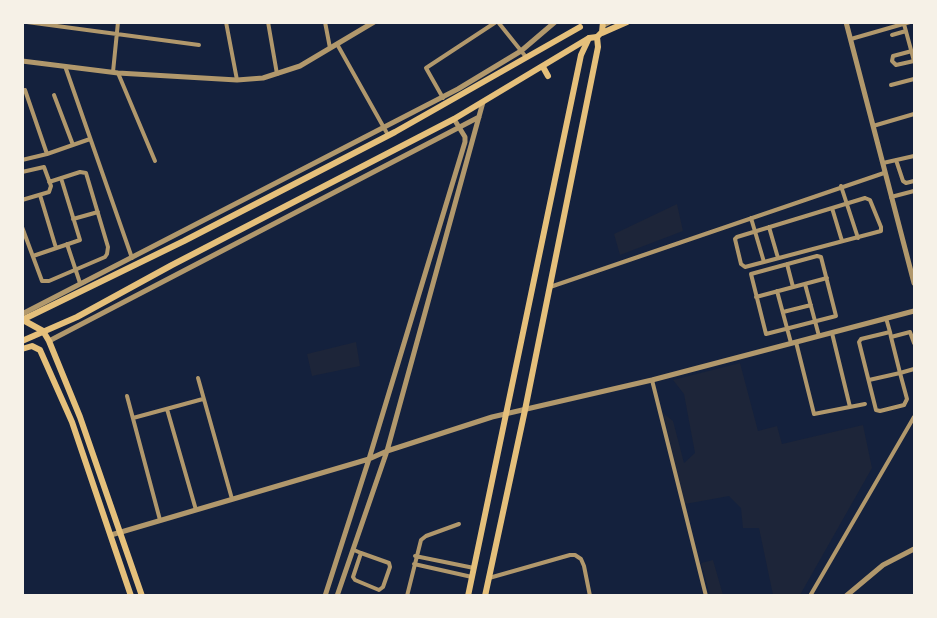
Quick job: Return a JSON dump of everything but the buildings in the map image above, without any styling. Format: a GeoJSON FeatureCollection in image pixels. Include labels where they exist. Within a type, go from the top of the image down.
{"type":"FeatureCollection","features":[{"type":"Feature","properties":{"kind":"main road"},"geometry":{"type":"LineString","coordinates":[[22,341],[76,317],[196,252],[454,119],[601,30],[627,22]]}},
{"type":"Feature","properties":{"kind":"main road"},"geometry":{"type":"LineString","coordinates":[[23,318],[184,241],[388,136],[447,104],[482,80],[526,58],[580,25],[582,33],[589,38]]}},
{"type":"Feature","properties":{"kind":"main road"},"geometry":{"type":"LineString","coordinates":[[485,596],[525,410],[601,30]]}},
{"type":"Feature","properties":{"kind":"main road"},"geometry":{"type":"LineString","coordinates":[[468,596],[581,55],[589,38]]}},
{"type":"Feature","properties":{"kind":"main road"},"geometry":{"type":"LineString","coordinates":[[543,67],[548,76]]}},
{"type":"Feature","properties":{"kind":"main road"},"geometry":{"type":"LineString","coordinates":[[281,180],[286,188]]}},
{"type":"Feature","properties":{"kind":"main road"},"geometry":{"type":"LineString","coordinates":[[179,233],[184,241]]}},
{"type":"Feature","properties":{"kind":"main road"},"geometry":{"type":"LineString","coordinates":[[196,252],[201,261]]}},
{"type":"Feature","properties":{"kind":"main road"},"geometry":{"type":"LineString","coordinates":[[23,318],[44,331],[49,341],[80,417],[142,596]]}},
{"type":"Feature","properties":{"kind":"main road"},"geometry":{"type":"LineString","coordinates":[[22,349],[32,346],[40,350],[72,422],[131,596]]}},
{"type":"Feature","properties":{"kind":"street"},"geometry":{"type":"LineString","coordinates":[[27,22],[199,45]]}},
{"type":"Feature","properties":{"kind":"street"},"geometry":{"type":"LineString","coordinates":[[118,22],[116,73],[155,161]]}},
{"type":"Feature","properties":{"kind":"street"},"geometry":{"type":"LineString","coordinates":[[226,22],[237,80]]}},
{"type":"Feature","properties":{"kind":"street"},"geometry":{"type":"LineString","coordinates":[[268,22],[277,74]]}},
{"type":"Feature","properties":{"kind":"street"},"geometry":{"type":"LineString","coordinates":[[325,22],[330,48]]}},
{"type":"Feature","properties":{"kind":"street"},"geometry":{"type":"LineString","coordinates":[[22,61],[116,73],[237,80],[262,78],[300,66],[374,22]]}},
{"type":"Feature","properties":{"kind":"street"},"geometry":{"type":"LineString","coordinates":[[447,104],[426,68],[497,22],[526,58]]}},
{"type":"Feature","properties":{"kind":"street"},"geometry":{"type":"LineString","coordinates":[[503,68],[555,22]]}},
{"type":"Feature","properties":{"kind":"street"},"geometry":{"type":"LineString","coordinates":[[846,22],[884,173],[915,283]]}},
{"type":"Feature","properties":{"kind":"street"},"geometry":{"type":"LineString","coordinates":[[851,39],[910,22]]}},
{"type":"Feature","properties":{"kind":"street"},"geometry":{"type":"LineString","coordinates":[[904,24],[915,61],[896,65],[892,61],[893,56],[912,51]]}},
{"type":"Feature","properties":{"kind":"street"},"geometry":{"type":"LineString","coordinates":[[892,35],[906,31]]}},
{"type":"Feature","properties":{"kind":"street"},"geometry":{"type":"LineString","coordinates":[[337,44],[388,136]]}},
{"type":"Feature","properties":{"kind":"street"},"geometry":{"type":"LineString","coordinates":[[65,66],[132,258]]}},
{"type":"Feature","properties":{"kind":"street"},"geometry":{"type":"LineString","coordinates":[[891,85],[915,79]]}},
{"type":"Feature","properties":{"kind":"street"},"geometry":{"type":"LineString","coordinates":[[23,318],[80,283],[383,127],[482,80]]}},
{"type":"Feature","properties":{"kind":"street"},"geometry":{"type":"LineString","coordinates":[[25,90],[47,154]]}},
{"type":"Feature","properties":{"kind":"street"},"geometry":{"type":"LineString","coordinates":[[54,95],[73,145]]}},
{"type":"Feature","properties":{"kind":"street"},"geometry":{"type":"LineString","coordinates":[[338,596],[387,451],[483,102]]}},
{"type":"Feature","properties":{"kind":"street"},"geometry":{"type":"LineString","coordinates":[[873,126],[915,114]]}},
{"type":"Feature","properties":{"kind":"street"},"geometry":{"type":"LineString","coordinates":[[49,341],[479,117]]}},
{"type":"Feature","properties":{"kind":"street"},"geometry":{"type":"LineString","coordinates":[[325,596],[465,142],[465,137],[454,119]]}},
{"type":"Feature","properties":{"kind":"street"},"geometry":{"type":"LineString","coordinates":[[22,160],[90,139]]}},
{"type":"Feature","properties":{"kind":"street"},"geometry":{"type":"LineString","coordinates":[[882,164],[915,156]]}},
{"type":"Feature","properties":{"kind":"street"},"geometry":{"type":"LineString","coordinates":[[896,160],[903,182],[915,181]]}},
{"type":"Feature","properties":{"kind":"street"},"geometry":{"type":"LineString","coordinates":[[22,172],[44,167],[49,182],[49,192],[22,200]]}},
{"type":"Feature","properties":{"kind":"street"},"geometry":{"type":"LineString","coordinates":[[22,227],[42,281],[49,281],[105,257],[107,254],[108,247],[86,173],[80,172],[49,182]]}},
{"type":"Feature","properties":{"kind":"street"},"geometry":{"type":"LineString","coordinates":[[549,288],[884,173]]}},
{"type":"Feature","properties":{"kind":"street"},"geometry":{"type":"LineString","coordinates":[[33,256],[80,240],[61,178]]}},
{"type":"Feature","properties":{"kind":"street"},"geometry":{"type":"LineString","coordinates":[[841,186],[858,238]]}},
{"type":"Feature","properties":{"kind":"street"},"geometry":{"type":"LineString","coordinates":[[891,197],[915,191]]}},
{"type":"Feature","properties":{"kind":"street"},"geometry":{"type":"LineString","coordinates":[[40,195],[56,248]]}},
{"type":"Feature","properties":{"kind":"street"},"geometry":{"type":"LineString","coordinates":[[868,199],[881,228],[879,232],[858,238],[745,267],[741,264],[735,239],[737,237],[832,208],[868,199]]}},
{"type":"Feature","properties":{"kind":"street"},"geometry":{"type":"LineString","coordinates":[[832,208],[843,241]]}},
{"type":"Feature","properties":{"kind":"street"},"geometry":{"type":"LineString","coordinates":[[73,219],[98,212]]}},
{"type":"Feature","properties":{"kind":"street"},"geometry":{"type":"LineString","coordinates":[[751,218],[764,262]]}},
{"type":"Feature","properties":{"kind":"street"},"geometry":{"type":"LineString","coordinates":[[769,227],[778,258]]}},
{"type":"Feature","properties":{"kind":"street"},"geometry":{"type":"LineString","coordinates":[[67,244],[80,283]]}},
{"type":"Feature","properties":{"kind":"street"},"geometry":{"type":"LineString","coordinates":[[820,256],[836,316],[766,333],[751,274],[788,264],[820,256]]}},
{"type":"Feature","properties":{"kind":"street"},"geometry":{"type":"LineString","coordinates":[[788,264],[793,287]]}},
{"type":"Feature","properties":{"kind":"street"},"geometry":{"type":"LineString","coordinates":[[756,297],[827,278]]}},
{"type":"Feature","properties":{"kind":"street"},"geometry":{"type":"LineString","coordinates":[[806,284],[819,336]]}},
{"type":"Feature","properties":{"kind":"street"},"geometry":{"type":"LineString","coordinates":[[777,291],[813,413],[818,415],[866,404]]}},
{"type":"Feature","properties":{"kind":"street"},"geometry":{"type":"LineString","coordinates":[[783,312],[811,305]]}},
{"type":"Feature","properties":{"kind":"street"},"geometry":{"type":"LineString","coordinates":[[111,536],[369,459],[387,451],[505,414],[652,380],[915,311]]}},
{"type":"Feature","properties":{"kind":"street"},"geometry":{"type":"LineString","coordinates":[[886,318],[890,334],[907,399],[902,406],[878,411],[860,340],[890,334],[910,332],[915,343]]}},
{"type":"Feature","properties":{"kind":"street"},"geometry":{"type":"LineString","coordinates":[[832,333],[850,407]]}},
{"type":"Feature","properties":{"kind":"street"},"geometry":{"type":"LineString","coordinates":[[869,380],[915,369]]}},
{"type":"Feature","properties":{"kind":"street"},"geometry":{"type":"LineString","coordinates":[[198,378],[232,499]]}},
{"type":"Feature","properties":{"kind":"street"},"geometry":{"type":"LineString","coordinates":[[652,380],[706,596]]}},
{"type":"Feature","properties":{"kind":"street"},"geometry":{"type":"LineString","coordinates":[[127,396],[160,520]]}},
{"type":"Feature","properties":{"kind":"street"},"geometry":{"type":"LineString","coordinates":[[133,418],[203,399]]}},
{"type":"Feature","properties":{"kind":"street"},"geometry":{"type":"LineString","coordinates":[[167,409],[196,510]]}},
{"type":"Feature","properties":{"kind":"street"},"geometry":{"type":"LineString","coordinates":[[810,596],[915,417]]}},
{"type":"Feature","properties":{"kind":"street"},"geometry":{"type":"LineString","coordinates":[[406,596],[421,540],[459,524]]}},
{"type":"Feature","properties":{"kind":"street"},"geometry":{"type":"LineString","coordinates":[[846,596],[883,565],[915,549]]}},
{"type":"Feature","properties":{"kind":"street"},"geometry":{"type":"LineString","coordinates":[[354,550],[388,563],[390,567],[383,588],[380,590],[355,580],[353,577],[361,553]]}},
{"type":"Feature","properties":{"kind":"street"},"geometry":{"type":"LineString","coordinates":[[488,578],[576,555],[584,566],[590,596]]}},
{"type":"Feature","properties":{"kind":"street"},"geometry":{"type":"LineString","coordinates":[[416,556],[474,568]]}},
{"type":"Feature","properties":{"kind":"street"},"geometry":{"type":"LineString","coordinates":[[414,564],[471,577]]}},
{"type":"Feature","properties":{"kind":"lane"},"geometry":{"type":"LineString","coordinates":[[601,30],[613,22]]}},
{"type":"Feature","properties":{"kind":"shaded area"},"geometry":{"type":"Polygon","coordinates":[[[677,204],[683,231],[620,255],[614,234],[677,204]]]}},
{"type":"Feature","properties":{"kind":"shaded area"},"geometry":{"type":"Polygon","coordinates":[[[356,342],[360,366],[312,376],[307,354],[356,342]]]}},
{"type":"Feature","properties":{"kind":"shaded area"},"geometry":{"type":"Polygon","coordinates":[[[740,363],[758,431],[777,426],[782,444],[863,425],[872,468],[800,595],[773,595],[759,528],[743,528],[741,508],[729,496],[685,504],[663,413],[673,421],[684,463],[695,453],[684,394],[673,380],[740,363]]]}},
{"type":"Feature","properties":{"kind":"shaded area"},"geometry":{"type":"Polygon","coordinates":[[[713,560],[723,595],[710,595],[701,563],[713,560]]]}}]}
